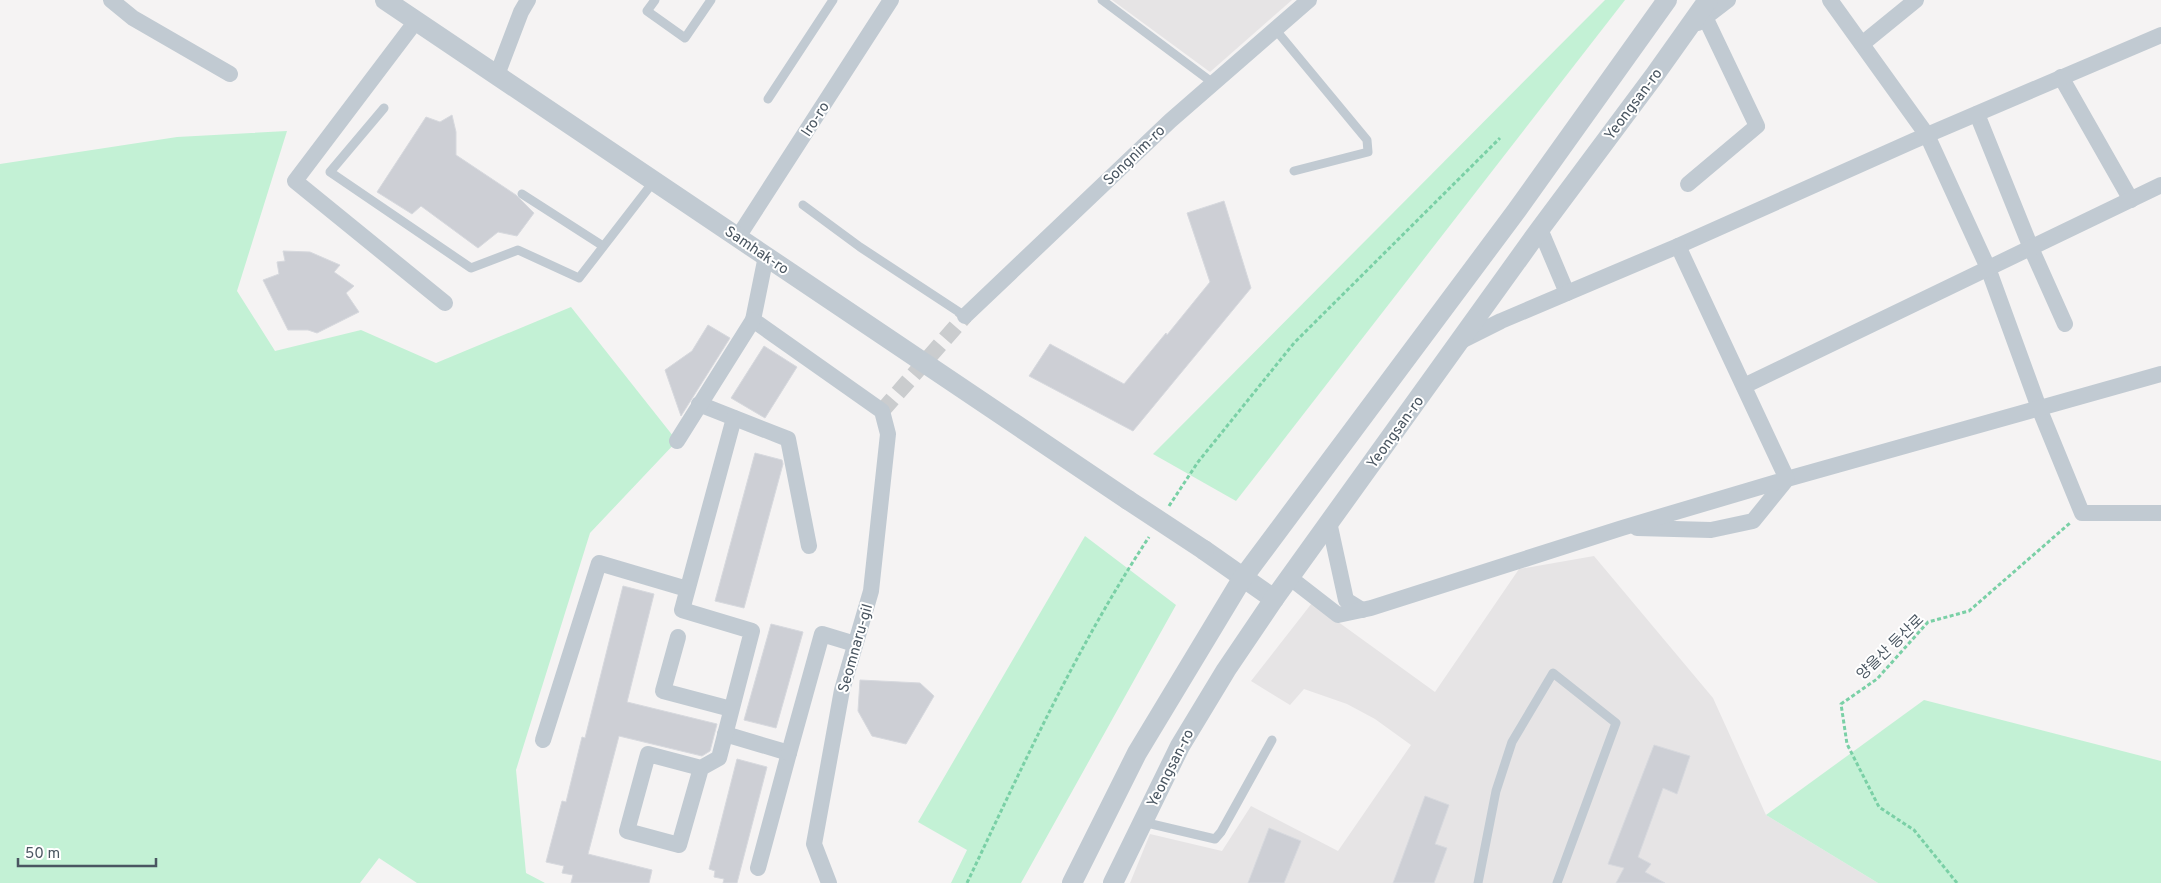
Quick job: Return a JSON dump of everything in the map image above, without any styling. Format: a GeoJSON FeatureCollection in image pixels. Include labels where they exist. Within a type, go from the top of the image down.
{"type":"FeatureCollection","features":[{"type":"Feature","properties":{"kind":"street"},"geometry":{"type":"LineString","coordinates":[[110,0],[134,18],[230,74]]}},
{"type":"Feature","properties":{"kind":"street","name":"Samhak-ro"},"geometry":{"type":"LineString","coordinates":[[385,0],[1204,550],[1242,578]]}},
{"type":"Feature","properties":{"kind":"street"},"geometry":{"type":"LineString","coordinates":[[497,75],[520,12],[528,0]]}},
{"type":"Feature","properties":{"kind":"street","name":"Iro-ro"},"geometry":{"type":"LineString","coordinates":[[738,237],[891,0]]}},
{"type":"Feature","properties":{"kind":"street","name":"Songnim-ro"},"geometry":{"type":"LineString","coordinates":[[965,316],[1170,121],[1309,0]]}},
{"type":"Feature","properties":{"kind":"street"},"geometry":{"type":"LineString","coordinates":[[1072,883],[1137,753],[1242,578],[1517,210],[1667,0]]}},
{"type":"Feature","properties":{"kind":"street"},"geometry":{"type":"LineString","coordinates":[[1688,184],[1757,126],[1707,9],[1728,0]]}},
{"type":"Feature","properties":{"kind":"street"},"geometry":{"type":"LineString","coordinates":[[1830,0],[1927,135],[1988,268],[2039,408],[2082,513],[2161,513]]}},
{"type":"Feature","properties":{"kind":"street"},"geometry":{"type":"LineString","coordinates":[[1862,44],[1916,0]]}},
{"type":"Feature","properties":{"kind":"street","name":"Yeongsan-ro"},"geometry":{"type":"LineString","coordinates":[[1113,883],[1180,746],[1226,670],[1274,599],[1540,229],[1654,76],[1707,9]]}},
{"type":"Feature","properties":{"kind":"street"},"geometry":{"type":"LineString","coordinates":[[416,21],[295,180],[445,303]]}},
{"type":"Feature","properties":{"kind":"street"},"geometry":{"type":"LineString","coordinates":[[1461,341],[1501,321],[1678,246],[1927,135],[2161,35]]}},
{"type":"Feature","properties":{"kind":"street"},"geometry":{"type":"LineString","coordinates":[[2062,77],[2131,200]]}},
{"type":"Feature","properties":{"kind":"street"},"geometry":{"type":"LineString","coordinates":[[1977,114],[2031,248],[2065,324]]}},
{"type":"Feature","properties":{"kind":"street"},"geometry":{"type":"LineString","coordinates":[[1744,386],[2161,185]]}},
{"type":"Feature","properties":{"kind":"street"},"geometry":{"type":"LineString","coordinates":[[1540,229],[1567,293]]}},
{"type":"Feature","properties":{"kind":"street"},"geometry":{"type":"LineString","coordinates":[[1678,246],[1787,479]]}},
{"type":"Feature","properties":{"kind":"street"},"geometry":{"type":"LineString","coordinates":[[677,441],[753,320],[766,256]]}},
{"type":"Feature","properties":{"kind":"street","name":"Seomnaru-gil"},"geometry":{"type":"LineString","coordinates":[[753,320],[882,410],[888,434],[871,592],[842,690],[814,844],[829,883]]}},
{"type":"Feature","properties":{"kind":"street"},"geometry":{"type":"LineString","coordinates":[[1289,577],[1338,615],[1362,610],[1622,528],[1787,479],[2161,374]]}},
{"type":"Feature","properties":{"kind":"street"},"geometry":{"type":"LineString","coordinates":[[699,404],[788,439],[809,546]]}},
{"type":"Feature","properties":{"kind":"street"},"geometry":{"type":"LineString","coordinates":[[702,768],[648,754],[627,831],[679,846],[702,768],[719,758],[752,631],[682,610],[734,418]]}},
{"type":"Feature","properties":{"kind":"street"},"geometry":{"type":"LineString","coordinates":[[1622,528],[1711,530],[1753,521],[1787,479]]}},
{"type":"Feature","properties":{"kind":"street"},"geometry":{"type":"LineString","coordinates":[[1329,522],[1346,600],[1362,610]]}},
{"type":"Feature","properties":{"kind":"street"},"geometry":{"type":"LineString","coordinates":[[543,740],[600,563],[687,589]]}},
{"type":"Feature","properties":{"kind":"street"},"geometry":{"type":"LineString","coordinates":[[1242,578],[1274,599]]}},
{"type":"Feature","properties":{"kind":"street"},"geometry":{"type":"LineString","coordinates":[[758,868],[822,634],[855,644]]}},
{"type":"Feature","properties":{"kind":"street"},"geometry":{"type":"LineString","coordinates":[[678,637],[663,691],[731,709]]}},
{"type":"Feature","properties":{"kind":"street"},"geometry":{"type":"LineString","coordinates":[[725,734],[789,752]]}},
{"type":"Feature","properties":{"kind":"lane"},"geometry":{"type":"LineString","coordinates":[[655,0],[647,11],[685,38],[711,0]]}},
{"type":"Feature","properties":{"kind":"lane"},"geometry":{"type":"LineString","coordinates":[[768,99],[833,0]]}},
{"type":"Feature","properties":{"kind":"lane"},"geometry":{"type":"LineString","coordinates":[[1102,0],[1213,83]]}},
{"type":"Feature","properties":{"kind":"lane"},"geometry":{"type":"LineString","coordinates":[[1275,29],[1367,140],[1368,152],[1294,172]]}},
{"type":"Feature","properties":{"kind":"lane"},"geometry":{"type":"LineString","coordinates":[[384,108],[330,172],[471,268],[518,250],[579,278],[654,181]]}},
{"type":"Feature","properties":{"kind":"lane"},"geometry":{"type":"LineString","coordinates":[[522,194],[603,246]]}},
{"type":"Feature","properties":{"kind":"lane"},"geometry":{"type":"LineString","coordinates":[[803,205],[860,247],[965,316]]}},
{"type":"Feature","properties":{"kind":"lane"},"geometry":{"type":"LineString","coordinates":[[1478,883],[1496,790],[1512,742],[1553,673],[1616,724],[1557,883]]}},
{"type":"Feature","properties":{"kind":"lane"},"geometry":{"type":"LineString","coordinates":[[1143,822],[1215,839],[1221,832],[1272,740]]}},
{"type":"Feature","properties":{"kind":"path"},"geometry":{"type":"LineString","coordinates":[[1166,511],[1198,462],[1294,343],[1500,138]]}},
{"type":"Feature","properties":{"kind":"path","name":"양을산 등산로"},"geometry":{"type":"LineString","coordinates":[[1957,883],[1914,830],[1879,807],[1847,744],[1842,704],[1876,679],[1928,622],[1969,611],[2082,513]]}},
{"type":"Feature","properties":{"kind":"path"},"geometry":{"type":"LineString","coordinates":[[967,883],[1050,707],[1117,585],[1150,536]]}},
{"type":"Feature","properties":{"kind":"shaded area"},"geometry":{"type":"Polygon","coordinates":[[[1112,0],[1292,0],[1210,72],[1112,0]]]}},
{"type":"Feature","properties":{"kind":"shaded area"},"geometry":{"type":"Polygon","coordinates":[[[1594,556],[1713,698],[1766,815],[1878,883],[1130,883],[1150,834],[1222,851],[1251,806],[1338,851],[1411,745],[1375,719],[1347,704],[1304,689],[1290,705],[1251,681],[1312,603],[1435,692],[1519,569],[1594,556]]]}},
{"type":"Feature","properties":{"kind":"green space"},"geometry":{"type":"Polygon","coordinates":[[[1605,0],[1625,0],[1236,501],[1153,454],[1605,0]]]}},
{"type":"Feature","properties":{"kind":"green space"},"geometry":{"type":"Polygon","coordinates":[[[287,131],[237,291],[275,351],[361,330],[436,363],[571,307],[677,441],[590,533],[516,770],[526,873],[545,883],[417,883],[379,858],[360,883],[0,883],[0,164],[177,137],[287,131]]]}},
{"type":"Feature","properties":{"kind":"green space"},"geometry":{"type":"Polygon","coordinates":[[[1085,536],[1176,605],[1021,883],[951,883],[967,850],[918,822],[1085,536]]]}},
{"type":"Feature","properties":{"kind":"green space"},"geometry":{"type":"Polygon","coordinates":[[[1924,700],[2161,761],[2161,883],[1878,883],[1766,815],[1924,700]]]}},
{"type":"Feature","properties":{"kind":"building"},"geometry":{"type":"Polygon","coordinates":[[[452,115],[456,132],[456,155],[516,195],[534,213],[517,236],[498,232],[478,248],[421,206],[412,214],[377,192],[426,117],[440,122],[452,115]]]}},
{"type":"Feature","properties":{"kind":"building"},"geometry":{"type":"Polygon","coordinates":[[[1224,201],[1251,288],[1133,431],[1029,376],[1050,344],[1124,384],[1210,282],[1187,213],[1224,201]]]}},
{"type":"Feature","properties":{"kind":"building"},"geometry":{"type":"Polygon","coordinates":[[[283,251],[310,252],[340,265],[334,272],[354,286],[346,293],[359,312],[317,333],[308,330],[288,330],[263,280],[279,274],[277,262],[285,261],[283,251]]]}},
{"type":"Feature","properties":{"kind":"building"},"geometry":{"type":"Polygon","coordinates":[[[708,325],[730,338],[681,416],[665,370],[692,351],[708,325]]]}},
{"type":"Feature","properties":{"kind":"building"},"geometry":{"type":"Polygon","coordinates":[[[764,346],[797,367],[765,418],[731,398],[764,346]]]}},
{"type":"Feature","properties":{"kind":"building"},"geometry":{"type":"Polygon","coordinates":[[[755,453],[782,460],[783,464],[744,608],[715,601],[755,453]]]}},
{"type":"Feature","properties":{"kind":"building"},"geometry":{"type":"Polygon","coordinates":[[[623,586],[654,594],[627,702],[717,724],[710,751],[702,756],[619,736],[588,854],[652,870],[649,883],[571,883],[573,875],[562,873],[564,866],[546,862],[562,801],[566,802],[582,737],[585,738],[623,586]]]}},
{"type":"Feature","properties":{"kind":"building"},"geometry":{"type":"Polygon","coordinates":[[[771,624],[803,632],[776,728],[744,720],[771,624]]]}},
{"type":"Feature","properties":{"kind":"building"},"geometry":{"type":"Polygon","coordinates":[[[860,680],[920,683],[934,696],[906,744],[872,736],[858,711],[860,680]]]}},
{"type":"Feature","properties":{"kind":"building"},"geometry":{"type":"Polygon","coordinates":[[[1654,745],[1690,756],[1677,794],[1663,788],[1638,857],[1651,864],[1645,872],[1665,883],[1616,883],[1624,868],[1608,864],[1654,745]]]}},
{"type":"Feature","properties":{"kind":"building"},"geometry":{"type":"Polygon","coordinates":[[[737,759],[767,767],[737,883],[723,883],[724,879],[714,877],[715,871],[709,869],[737,759]]]}},
{"type":"Feature","properties":{"kind":"building"},"geometry":{"type":"Polygon","coordinates":[[[1425,796],[1449,805],[1435,844],[1447,848],[1434,883],[1393,883],[1425,796]]]}},
{"type":"Feature","properties":{"kind":"building"},"geometry":{"type":"Polygon","coordinates":[[[1269,828],[1301,841],[1284,883],[1248,883],[1269,828]]]}},
{"type":"Feature","properties":{"kind":"tunnel"},"geometry":{"type":"LineString","coordinates":[[882,411],[965,316]]}}]}
